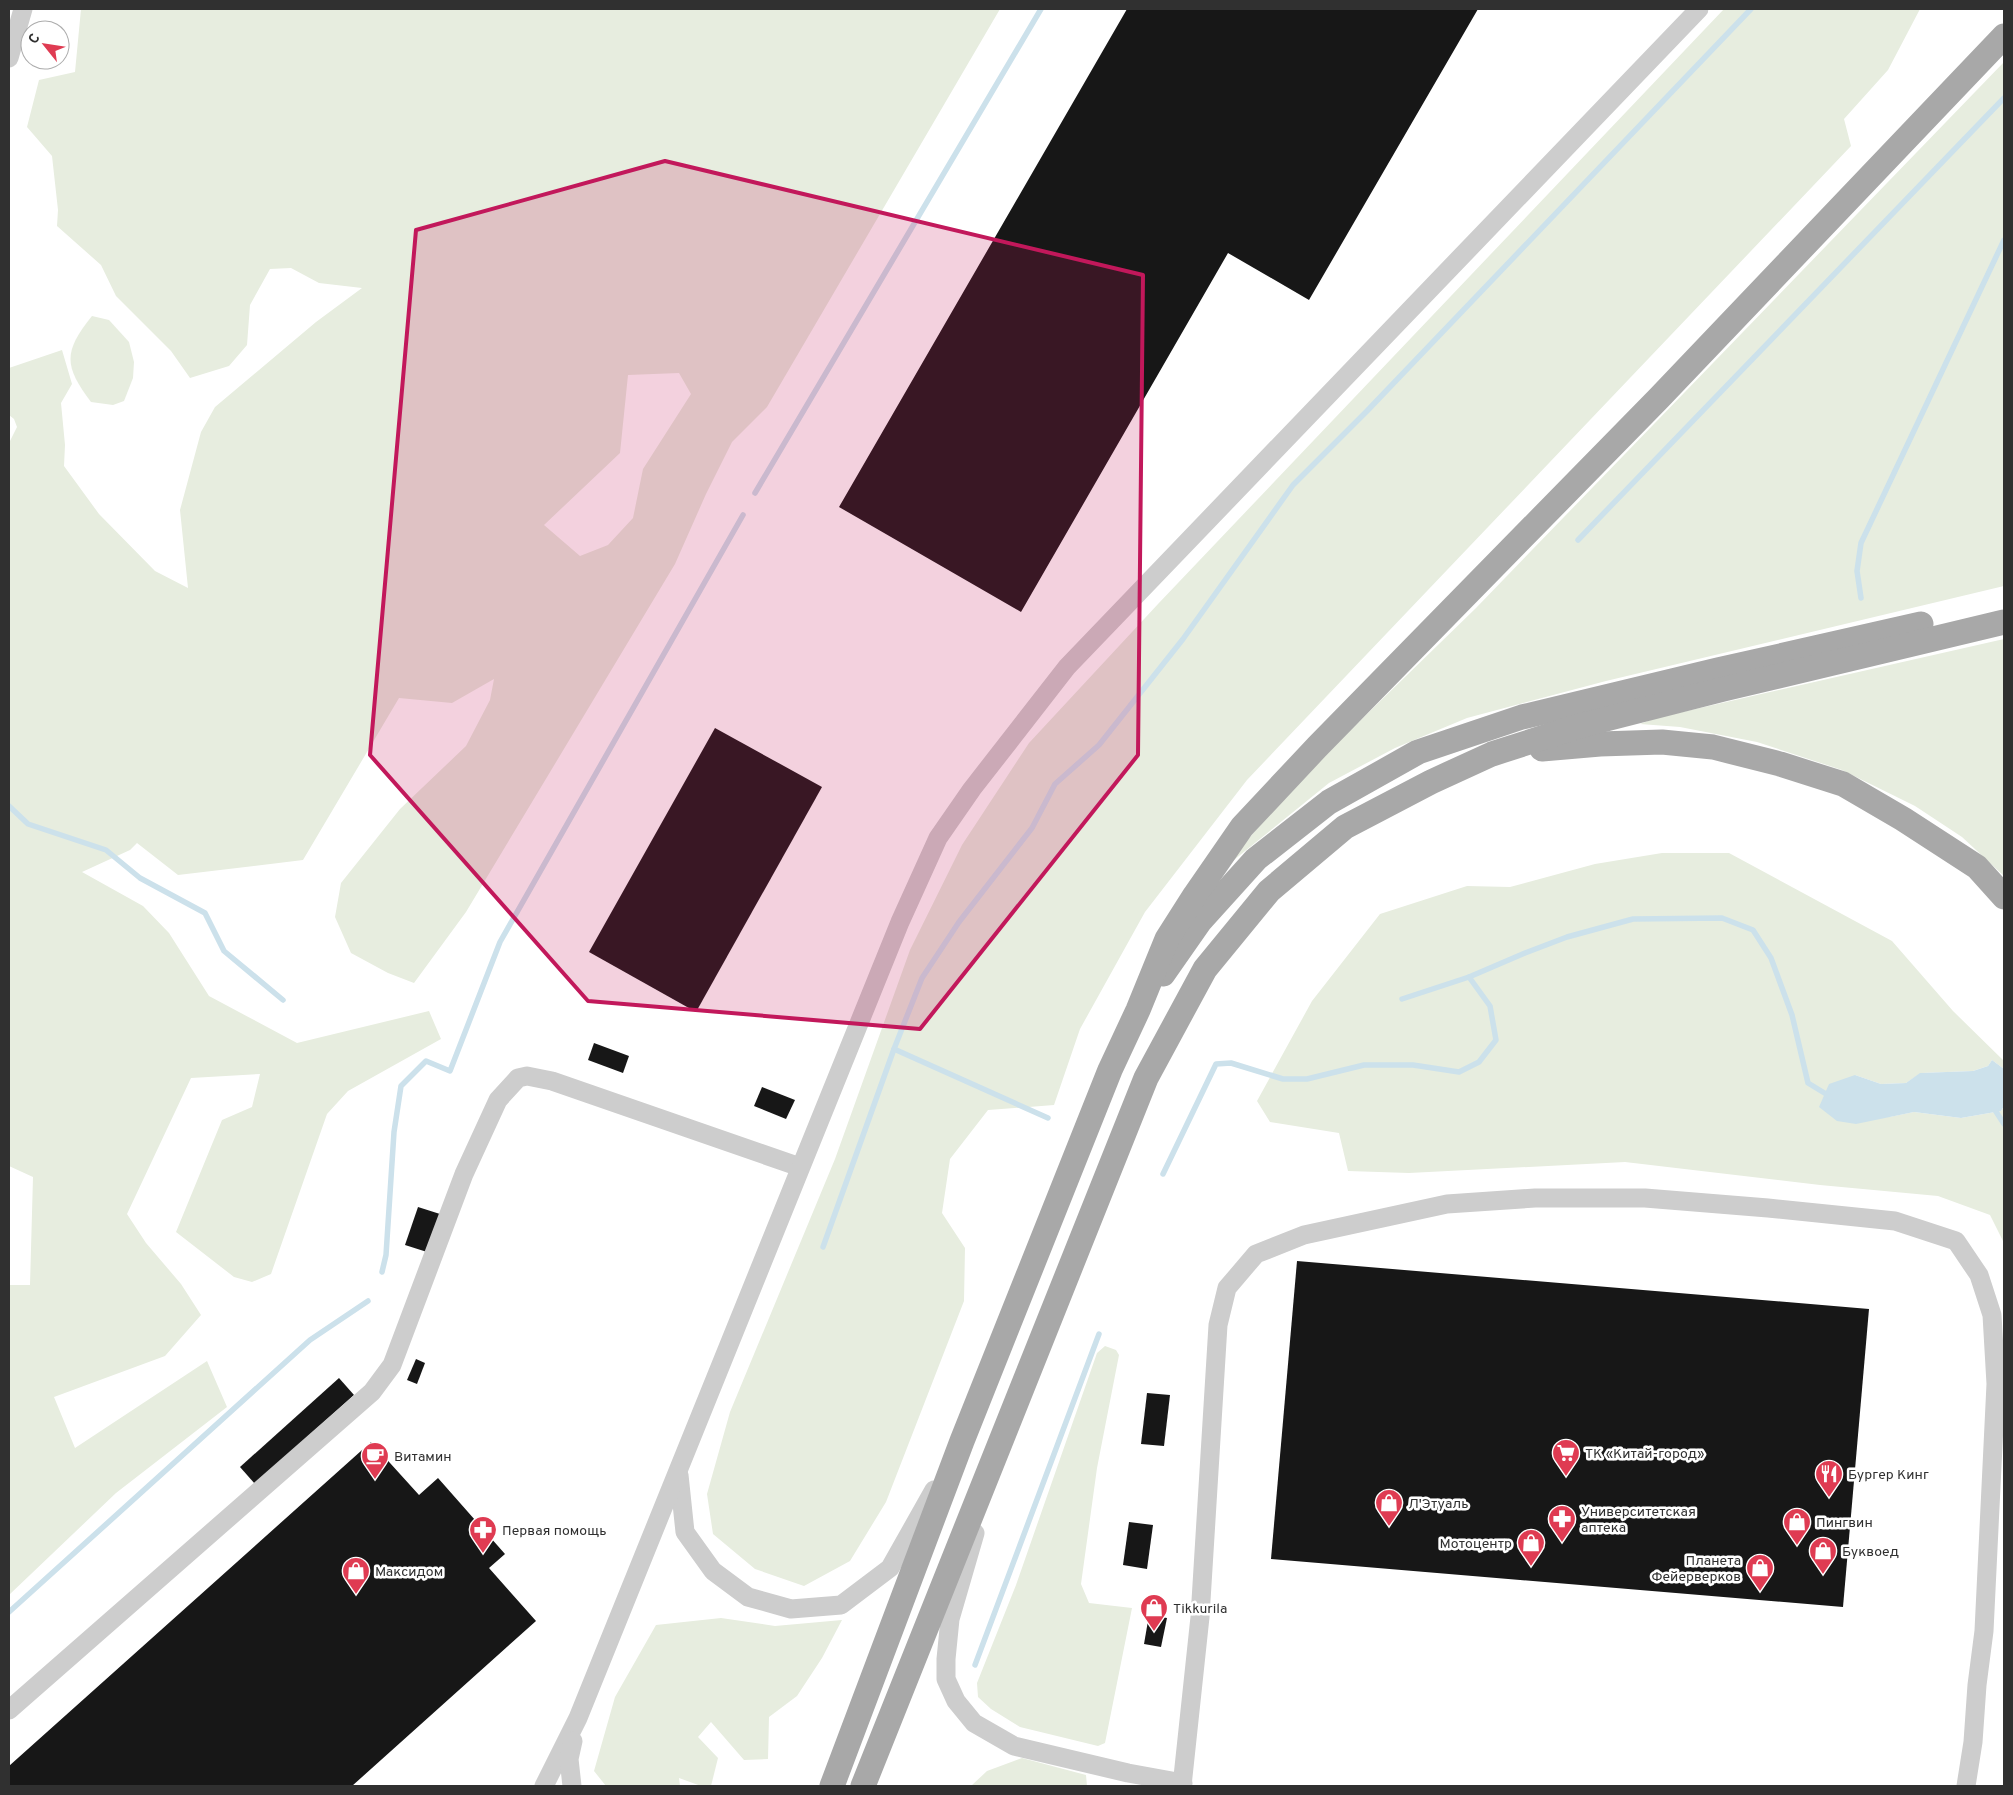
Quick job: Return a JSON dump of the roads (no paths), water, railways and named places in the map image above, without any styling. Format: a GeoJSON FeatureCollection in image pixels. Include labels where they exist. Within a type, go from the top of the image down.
{"type":"FeatureCollection","features":[{"type":"Feature","properties":{"kind":"main road"},"geometry":{"type":"LineString","coordinates":[[832,1786],[962,1441],[1110,1070],[1138,1010],[1167,939],[1242,827],[1317,747],[1672,384],[2004,36]]}},
{"type":"Feature","properties":{"kind":"main road"},"geometry":{"type":"LineString","coordinates":[[1138,1010],[1200,921],[1256,859],[1329,802],[1418,752],[1522,718],[1718,670],[2004,606]]}},
{"type":"Feature","properties":{"kind":"main road"},"geometry":{"type":"LineString","coordinates":[[863,1786],[1146,1078],[1205,969],[1269,891],[1346,827],[1431,782],[1492,754],[1579,726],[2004,622]]}},
{"type":"Feature","properties":{"kind":"main road"},"geometry":{"type":"LineString","coordinates":[[1492,754],[1600,744],[1662,742],[1713,746],[1780,764],[1843,784],[1903,819],[1977,867],[2004,897]]}},
{"type":"Feature","properties":{"kind":"main road"},"geometry":{"type":"LineString","coordinates":[[870,1786],[875,1755]]}},
{"type":"Feature","properties":{"kind":"street"},"geometry":{"type":"LineString","coordinates":[[9,58],[23,9]]}},
{"type":"Feature","properties":{"kind":"street"},"geometry":{"type":"LineString","coordinates":[[544,1786],[578,1718],[679,1473],[800,1167],[900,922],[938,838],[972,788],[1067,667],[1699,9]]}},
{"type":"Feature","properties":{"kind":"street"},"geometry":{"type":"LineString","coordinates":[[9,1710],[372,1392],[392,1365],[464,1174],[498,1100],[518,1078],[527,1076],[552,1081],[800,1167]]}},
{"type":"Feature","properties":{"kind":"street"},"geometry":{"type":"LineString","coordinates":[[1000,1444],[950,1619],[946,1679],[956,1701],[974,1723],[1014,1746],[1182,1784],[1200,1608],[1218,1325],[1227,1288],[1256,1254],[1304,1235],[1447,1204],[1535,1198],[1645,1198],[1768,1208],[1895,1221],[1956,1241],[1979,1275],[1992,1315],[1996,1384],[1984,1630],[1977,1685],[1973,1742],[1966,1786]]}},
{"type":"Feature","properties":{"kind":"street"},"geometry":{"type":"LineString","coordinates":[[679,1473],[685,1532],[712,1571],[748,1597],[791,1609],[841,1605],[890,1568],[962,1441]]}},
{"type":"Feature","properties":{"kind":"street"},"geometry":{"type":"LineString","coordinates":[[572,1786],[569,1759],[578,1718]]}},
{"type":"Feature","properties":{"kind":"water"},"geometry":{"type":"Polygon","coordinates":[[[1992,1060],[2004,1069],[2004,1106],[2001,1111],[1961,1118],[1914,1112],[1856,1124],[1837,1121],[1819,1107],[1829,1084],[1855,1075],[1881,1084],[1906,1083],[1920,1073],[1973,1071],[1988,1066],[1992,1060]]]}},
{"type":"Feature","properties":{"kind":"waterway"},"geometry":{"type":"LineString","coordinates":[[755,493],[1041,9]]}},
{"type":"Feature","properties":{"kind":"waterway"},"geometry":{"type":"LineString","coordinates":[[823,1247],[894,1049],[922,978],[959,922],[1032,828],[1055,784],[1099,745],[1183,639],[1293,485],[1367,411],[1751,9]]}},
{"type":"Feature","properties":{"kind":"waterway"},"geometry":{"type":"LineString","coordinates":[[1578,540],[2004,98]]}},
{"type":"Feature","properties":{"kind":"waterway"},"geometry":{"type":"LineString","coordinates":[[1861,598],[1857,571],[1861,543],[2004,240]]}},
{"type":"Feature","properties":{"kind":"waterway"},"geometry":{"type":"LineString","coordinates":[[382,1272],[386,1255],[394,1132],[401,1086],[426,1061],[450,1071],[500,942],[743,515]]}},
{"type":"Feature","properties":{"kind":"waterway"},"geometry":{"type":"LineString","coordinates":[[9,806],[28,824],[106,850],[140,878],[205,913],[224,951],[283,1000]]}},
{"type":"Feature","properties":{"kind":"waterway"},"geometry":{"type":"LineString","coordinates":[[1163,1174],[1216,1064],[1231,1063],[1283,1079],[1307,1079],[1364,1065],[1413,1065],[1459,1072],[1479,1062],[1496,1040],[1490,1006],[1469,977],[1567,937],[1633,919],[1722,918],[1753,930],[1771,958],[1792,1015],[1808,1083],[1831,1097]]}},
{"type":"Feature","properties":{"kind":"waterway"},"geometry":{"type":"LineString","coordinates":[[1402,999],[1469,977]]}},
{"type":"Feature","properties":{"kind":"waterway"},"geometry":{"type":"LineString","coordinates":[[894,1049],[1048,1118]]}},
{"type":"Feature","properties":{"kind":"waterway"},"geometry":{"type":"LineString","coordinates":[[1993,1107],[2004,1124]]}},
{"type":"Feature","properties":{"kind":"waterway"},"geometry":{"type":"LineString","coordinates":[[9,1612],[310,1340],[368,1301]]}},
{"type":"Feature","properties":{"kind":"waterway"},"geometry":{"type":"LineString","coordinates":[[975,1665],[1099,1334]]}},
{"type":"Feature","properties":{"kind":"place","name":"ТК «Китай-город»"},"geometry":{"type":"Point","coordinates":[1566,1477]}},
{"type":"Feature","properties":{"kind":"place","name":"Витамин"},"geometry":{"type":"Point","coordinates":[375,1480]}},
{"type":"Feature","properties":{"kind":"place","name":"Бургер Кинг"},"geometry":{"type":"Point","coordinates":[1829,1498]}},
{"type":"Feature","properties":{"kind":"place","name":"Л'Этуаль"},"geometry":{"type":"Point","coordinates":[1389,1527]}},
{"type":"Feature","properties":{"kind":"place","name":"Университетская аптека"},"geometry":{"type":"Point","coordinates":[1562,1543]}},
{"type":"Feature","properties":{"kind":"place","name":"Пингвин"},"geometry":{"type":"Point","coordinates":[1797,1546]}},
{"type":"Feature","properties":{"kind":"place","name":"Первая помощь"},"geometry":{"type":"Point","coordinates":[483,1554]}},
{"type":"Feature","properties":{"kind":"place","name":"Мотоцентр"},"geometry":{"type":"Point","coordinates":[1531,1567]}},
{"type":"Feature","properties":{"kind":"place","name":"Буквоед"},"geometry":{"type":"Point","coordinates":[1823,1575]}},
{"type":"Feature","properties":{"kind":"place","name":"Планета Фейерверков"},"geometry":{"type":"Point","coordinates":[1760,1592]}},
{"type":"Feature","properties":{"kind":"place","name":"Максидом"},"geometry":{"type":"Point","coordinates":[356,1595]}},
{"type":"Feature","properties":{"kind":"place","name":"Tikkurila"},"geometry":{"type":"Point","coordinates":[1154,1632]}}]}
